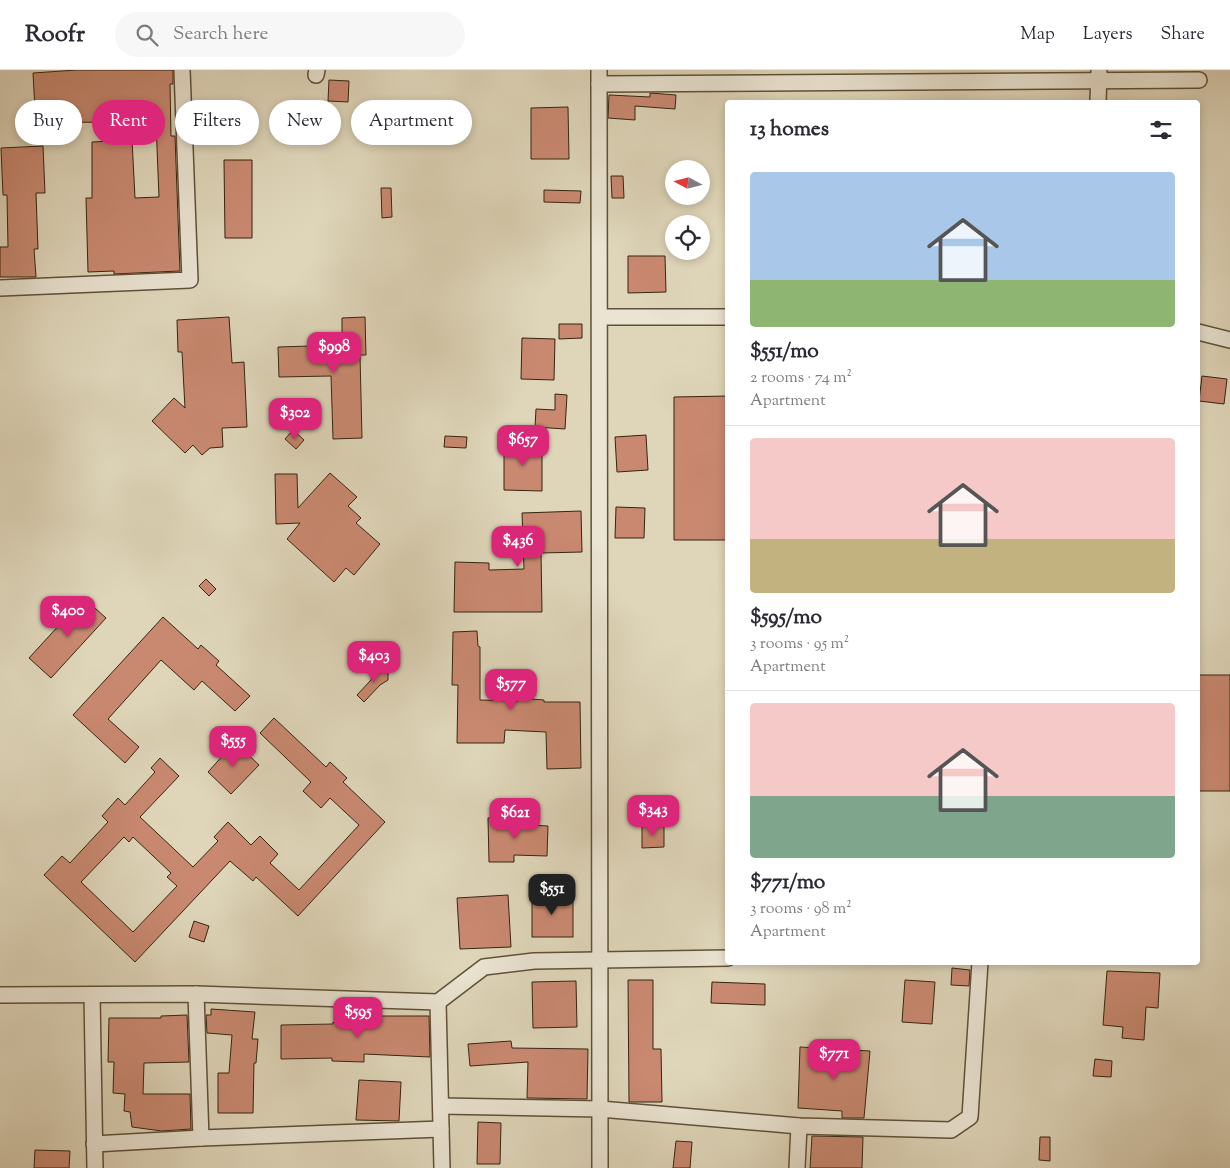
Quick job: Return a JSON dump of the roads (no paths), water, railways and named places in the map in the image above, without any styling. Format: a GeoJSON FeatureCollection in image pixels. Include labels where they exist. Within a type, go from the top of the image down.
{"type":"FeatureCollection","features":[{"type":"Feature","properties":{"kind":"street"},"geometry":{"type":"LineString","coordinates":[[0,288],[190,280],[182,70]]}},
{"type":"Feature","properties":{"kind":"street"},"geometry":{"type":"LineString","coordinates":[[1098,100],[1099,75]]}},
{"type":"Feature","properties":{"kind":"street"},"geometry":{"type":"LineString","coordinates":[[600,1168],[599,77],[1099,75],[1199,80]]}},
{"type":"Feature","properties":{"kind":"street"},"geometry":{"type":"LineString","coordinates":[[600,317],[725,317]]}},
{"type":"Feature","properties":{"kind":"street"},"geometry":{"type":"LineString","coordinates":[[1200,332],[1230,340]]}},
{"type":"Feature","properties":{"kind":"street"},"geometry":{"type":"LineString","coordinates":[[0,995],[196,994],[438,1002],[484,967],[534,961],[725,958]]}},
{"type":"Feature","properties":{"kind":"street"},"geometry":{"type":"LineString","coordinates":[[441,1106],[600,1109],[798,1126],[951,1130],[970,1117],[980,965]]}},
{"type":"Feature","properties":{"kind":"street"},"geometry":{"type":"LineString","coordinates":[[196,994],[201,1138]]}},
{"type":"Feature","properties":{"kind":"street"},"geometry":{"type":"LineString","coordinates":[[92,995],[95,1168]]}},
{"type":"Feature","properties":{"kind":"street"},"geometry":{"type":"LineString","coordinates":[[438,1002],[442,1168]]}},
{"type":"Feature","properties":{"kind":"street"},"geometry":{"type":"LineString","coordinates":[[797,1168],[798,1126]]}},
{"type":"Feature","properties":{"kind":"street"},"geometry":{"type":"LineString","coordinates":[[94,1144],[201,1138],[441,1130]]}}]}
